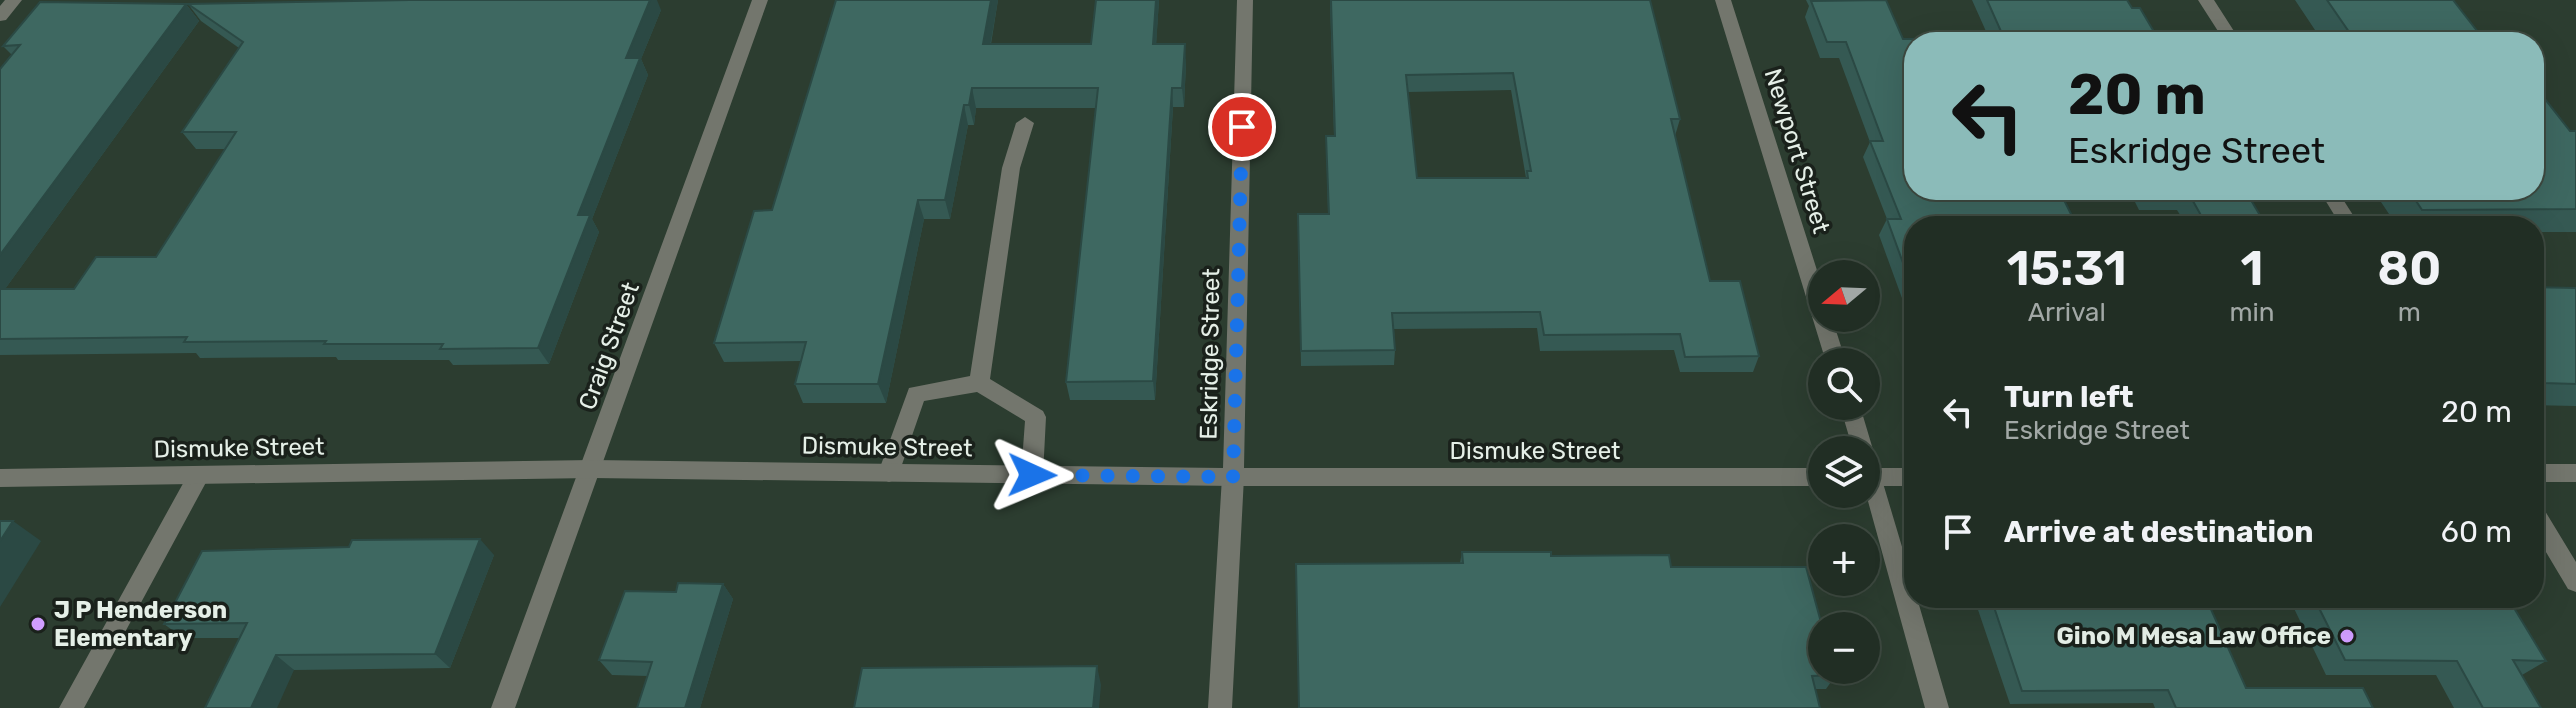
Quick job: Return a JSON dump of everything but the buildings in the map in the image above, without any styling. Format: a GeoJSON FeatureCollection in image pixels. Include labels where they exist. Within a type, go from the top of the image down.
{"type":"FeatureCollection","features":[{"type":"Feature","properties":{"kind":"street"},"geometry":{"type":"LineString","coordinates":[[0,16],[14,0]]}},
{"type":"Feature","properties":{"kind":"street","name":"Craig Street"},"geometry":{"type":"LineString","coordinates":[[503,708],[760,0]]}},
{"type":"Feature","properties":{"kind":"street","name":"Eskridge Street"},"geometry":{"type":"LineString","coordinates":[[1220,708],[1233,477],[1245,0]]}},
{"type":"Feature","properties":{"kind":"street","name":"Newport Street"},"geometry":{"type":"LineString","coordinates":[[1723,0],[1808,272]]}},
{"type":"Feature","properties":{"kind":"street"},"geometry":{"type":"LineString","coordinates":[[2206,0],[2227,32]]}},
{"type":"Feature","properties":{"kind":"street"},"geometry":{"type":"LineString","coordinates":[[979,383],[1011,168],[1025,123]]}},
{"type":"Feature","properties":{"kind":"street"},"geometry":{"type":"LineString","coordinates":[[889,473],[916,394],[979,383],[1036,417],[1032,475]]}},
{"type":"Feature","properties":{"kind":"street","name":"Dismuke Street"},"geometry":{"type":"LineString","coordinates":[[0,478],[592,469],[1233,477],[1808,477]]}},
{"type":"Feature","properties":{"kind":"street"},"geometry":{"type":"LineString","coordinates":[[1880,472],[1904,475]]}},
{"type":"Feature","properties":{"kind":"street"},"geometry":{"type":"LineString","coordinates":[[2544,473],[2576,473]]}},
{"type":"Feature","properties":{"kind":"street"},"geometry":{"type":"LineString","coordinates":[[71,708],[199,475]]}},
{"type":"Feature","properties":{"kind":"street"},"geometry":{"type":"LineString","coordinates":[[1879,508],[1904,594]]}},
{"type":"Feature","properties":{"kind":"street"},"geometry":{"type":"LineString","coordinates":[[2544,529],[2576,582]]}},
{"type":"Feature","properties":{"kind":"street"},"geometry":{"type":"LineString","coordinates":[[1908,608],[1937,708]]}},
{"type":"Feature","properties":{"kind":"place","name":"J P Henderson Elementary"},"geometry":{"type":"Point","coordinates":[38,624]}},
{"type":"Feature","properties":{"kind":"place","name":"Gino M Mesa Law Office"},"geometry":{"type":"Point","coordinates":[2347,636]}},
{"type":"Feature","properties":{"kind":"route"},"geometry":{"type":"LineString","coordinates":[[1032,475],[1233,477],[1242,127]]}}]}
